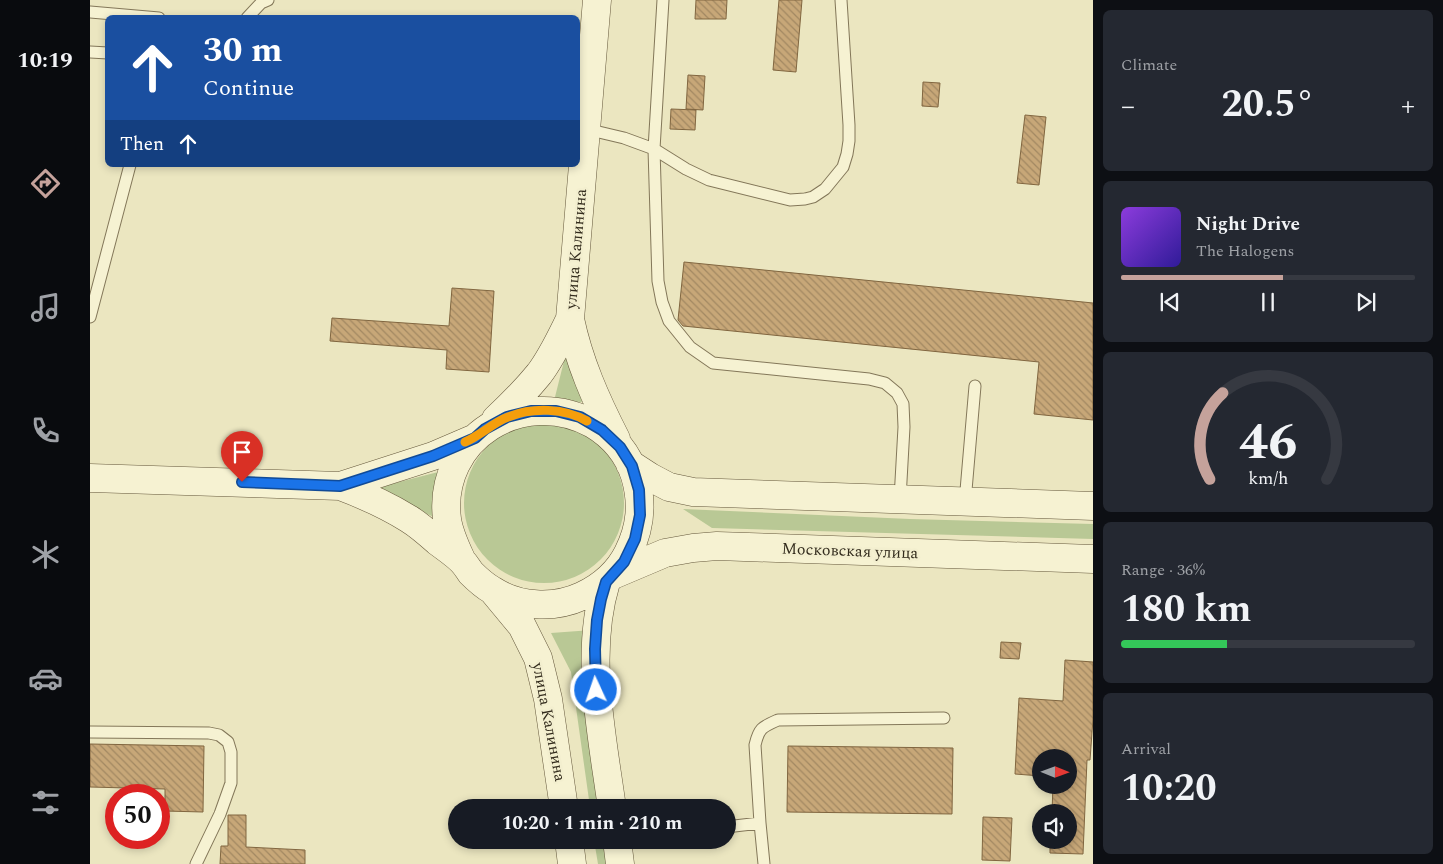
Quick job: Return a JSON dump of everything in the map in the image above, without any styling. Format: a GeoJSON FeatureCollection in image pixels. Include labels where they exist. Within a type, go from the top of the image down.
{"type":"FeatureCollection","features":[{"type":"Feature","properties":{"kind":"main road","name":"улица Калинина"},"geometry":{"type":"LineString","coordinates":[[597,0],[570,319],[575,345],[585,372],[639,490],[640,515],[635,539],[624,562],[610,579]]}},
{"type":"Feature","properties":{"kind":"main road","name":"улица Калинина"},"geometry":{"type":"LineString","coordinates":[[480,434],[518,398],[539,373],[570,319]]}},
{"type":"Feature","properties":{"kind":"main road"},"geometry":{"type":"LineString","coordinates":[[90,478],[340,486],[433,456],[480,434],[507,417],[531,411],[556,411],[580,417],[602,430],[625,456],[650,477],[669,487],[692,492],[1093,506]]}},
{"type":"Feature","properties":{"kind":"main road"},"geometry":{"type":"LineString","coordinates":[[480,434],[461,455],[452,475],[447,497],[447,519],[452,541],[462,561],[471,573],[492,590]]}},
{"type":"Feature","properties":{"kind":"main road"},"geometry":{"type":"LineString","coordinates":[[340,486],[389,507],[410,519],[462,561]]}},
{"type":"Feature","properties":{"kind":"main road","name":"Московская улица"},"geometry":{"type":"LineString","coordinates":[[492,590],[517,601],[544,605],[571,601],[596,589],[610,579],[665,553],[717,546],[1093,559]]}},
{"type":"Feature","properties":{"kind":"main road"},"geometry":{"type":"LineString","coordinates":[[610,579],[601,599],[595,649],[596,690],[611,799]]}},
{"type":"Feature","properties":{"kind":"main road","name":"улица Калинина"},"geometry":{"type":"LineString","coordinates":[[492,590],[522,626],[538,658],[548,699],[563,799]]}},
{"type":"Feature","properties":{"kind":"main road"},"geometry":{"type":"LineString","coordinates":[[570,849],[572,864]]}},
{"type":"Feature","properties":{"kind":"lane"},"geometry":{"type":"LineString","coordinates":[[250,15],[268,0]]}},
{"type":"Feature","properties":{"kind":"lane"},"geometry":{"type":"LineString","coordinates":[[663,0],[654,149],[658,281],[662,302],[669,320],[690,347],[713,362],[869,379],[885,383],[897,393],[903,404],[904,426],[900,499]]}},
{"type":"Feature","properties":{"kind":"lane"},"geometry":{"type":"LineString","coordinates":[[586,129],[624,138],[654,149],[708,180],[790,200],[813,197],[825,189],[843,167],[849,141],[841,0]]}},
{"type":"Feature","properties":{"kind":"lane"},"geometry":{"type":"LineString","coordinates":[[90,12],[125,15]]}},
{"type":"Feature","properties":{"kind":"lane"},"geometry":{"type":"LineString","coordinates":[[90,52],[105,53]]}},
{"type":"Feature","properties":{"kind":"lane"},"geometry":{"type":"LineString","coordinates":[[90,317],[129,167]]}},
{"type":"Feature","properties":{"kind":"lane"},"geometry":{"type":"LineString","coordinates":[[965,502],[975,386]]}},
{"type":"Feature","properties":{"kind":"lane"},"geometry":{"type":"LineString","coordinates":[[764,864],[755,745],[758,733],[766,725],[778,720],[944,718]]}},
{"type":"Feature","properties":{"kind":"lane"},"geometry":{"type":"LineString","coordinates":[[90,732],[209,733],[219,735],[228,742],[231,752],[231,782],[220,814],[196,864]]}},
{"type":"Feature","properties":{"kind":"lane"},"geometry":{"type":"LineString","coordinates":[[736,826],[760,823]]}},
{"type":"Feature","properties":{"kind":"green space"},"geometry":{"type":"Polygon","coordinates":[[[568,345],[582,402],[554,401],[568,345]]]}},
{"type":"Feature","properties":{"kind":"green space"},"geometry":{"type":"Polygon","coordinates":[[[552,423],[582,432],[601,446],[611,458],[618,472],[623,487],[623,519],[618,534],[611,548],[601,560],[589,570],[567,580],[552,583],[536,583],[521,580],[499,570],[477,548],[465,519],[464,495],[467,480],[477,458],[499,436],[528,424],[552,423]]]}},
{"type":"Feature","properties":{"kind":"green space"},"geometry":{"type":"Polygon","coordinates":[[[442,471],[436,518],[372,489],[442,471]]]}},
{"type":"Feature","properties":{"kind":"green space"},"geometry":{"type":"Polygon","coordinates":[[[683,509],[910,519],[1093,524],[1093,539],[712,528],[683,509]]]}},
{"type":"Feature","properties":{"kind":"green space"},"geometry":{"type":"Polygon","coordinates":[[[592,630],[603,799],[589,799],[571,672],[551,633],[592,630]]]}},
{"type":"Feature","properties":{"kind":"green space"},"geometry":{"type":"Polygon","coordinates":[[[596,849],[609,849],[611,864],[598,864],[596,849]]]}},
{"type":"Feature","properties":{"kind":"building"},"geometry":{"type":"Polygon","coordinates":[[[696,0],[727,0],[726,19],[695,19],[696,0]]]}},
{"type":"Feature","properties":{"kind":"building"},"geometry":{"type":"Polygon","coordinates":[[[779,0],[802,0],[796,72],[773,70],[779,0]]]}},
{"type":"Feature","properties":{"kind":"building"},"geometry":{"type":"Polygon","coordinates":[[[688,75],[705,76],[703,110],[686,109],[688,75]]]}},
{"type":"Feature","properties":{"kind":"building"},"geometry":{"type":"Polygon","coordinates":[[[923,82],[940,83],[938,107],[922,106],[923,82]]]}},
{"type":"Feature","properties":{"kind":"building"},"geometry":{"type":"Polygon","coordinates":[[[671,109],[696,110],[695,130],[670,129],[671,109]]]}},
{"type":"Feature","properties":{"kind":"building"},"geometry":{"type":"Polygon","coordinates":[[[1025,115],[1046,117],[1039,185],[1017,183],[1025,115]]]}},
{"type":"Feature","properties":{"kind":"building"},"geometry":{"type":"Polygon","coordinates":[[[684,262],[1093,303],[1093,420],[1034,414],[1039,362],[683,326],[678,320],[684,262]]]}},
{"type":"Feature","properties":{"kind":"building"},"geometry":{"type":"Polygon","coordinates":[[[452,288],[494,291],[489,372],[446,369],[447,350],[330,341],[332,318],[449,326],[452,288]]]}},
{"type":"Feature","properties":{"kind":"building"},"geometry":{"type":"Polygon","coordinates":[[[1001,642],[1021,643],[1019,659],[1000,658],[1001,642]]]}},
{"type":"Feature","properties":{"kind":"building"},"geometry":{"type":"Polygon","coordinates":[[[1065,660],[1093,662],[1093,719],[1090,760],[1087,760],[1083,854],[1050,853],[1050,849],[1077,849],[1077,804],[1052,804],[1053,794],[1078,794],[1078,749],[1032,749],[1032,775],[1015,774],[1019,698],[1063,701],[1065,660]]]}},
{"type":"Feature","properties":{"kind":"building"},"geometry":{"type":"Polygon","coordinates":[[[90,744],[204,746],[203,812],[170,811],[170,784],[105,784],[105,787],[90,787],[90,744]]]}},
{"type":"Feature","properties":{"kind":"building"},"geometry":{"type":"Polygon","coordinates":[[[788,746],[953,748],[952,814],[787,812],[788,746]]]}},
{"type":"Feature","properties":{"kind":"building"},"geometry":{"type":"Polygon","coordinates":[[[228,815],[246,815],[246,847],[305,850],[305,864],[220,864],[221,846],[228,846],[228,815]]]}},
{"type":"Feature","properties":{"kind":"building"},"geometry":{"type":"Polygon","coordinates":[[[983,817],[1012,818],[1010,861],[982,860],[983,817]]]}},
{"type":"Feature","properties":{"kind":"slow traffic"},"geometry":{"type":"LineString","coordinates":[[465,442],[475,438],[485,429],[507,417],[531,411],[556,411],[580,417],[587,421]]}},
{"type":"Feature","properties":{"kind":"route"},"geometry":{"type":"LineString","coordinates":[[242,482],[340,486],[433,456],[475,438],[485,429],[507,417],[531,411],[556,411],[580,417],[602,430],[620,447],[632,466],[639,490],[640,515],[635,539],[624,562],[606,582],[601,599],[595,649],[596,690]]}}]}
